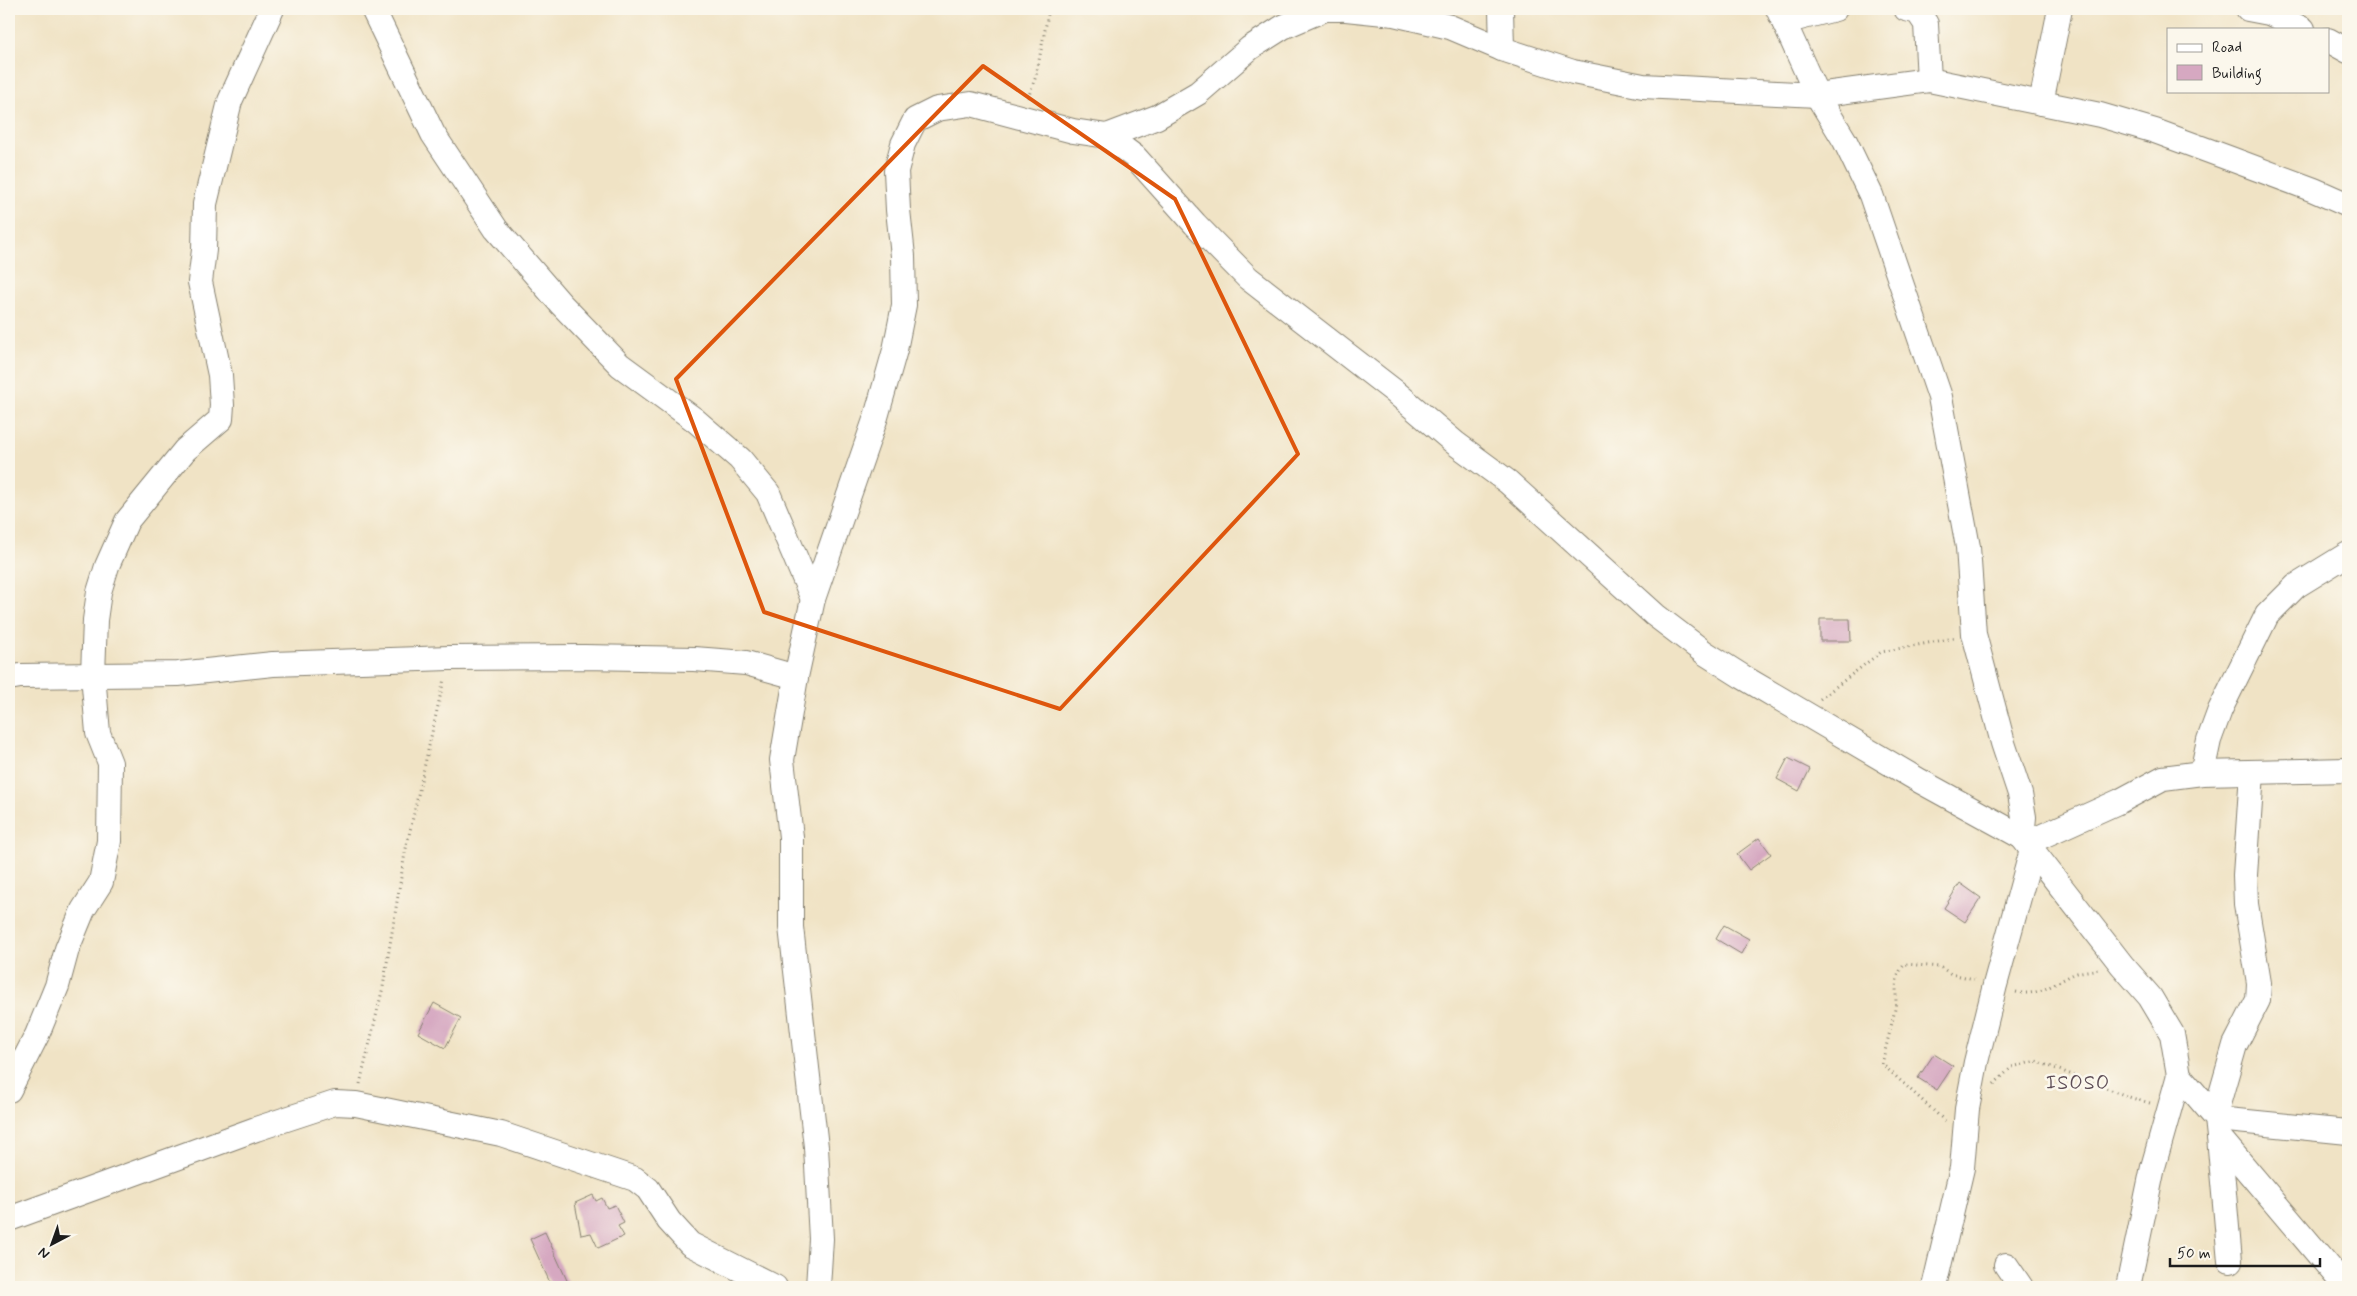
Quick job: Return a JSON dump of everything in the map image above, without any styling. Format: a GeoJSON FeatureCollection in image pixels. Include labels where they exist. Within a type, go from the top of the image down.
{"type":"FeatureCollection","features":[{"type":"Feature","properties":{"kind":"street"},"geometry":{"type":"LineString","coordinates":[[9,1090],[37,1035],[57,986],[67,949],[83,910],[100,882],[109,841],[110,763],[98,733],[92,674],[99,592],[107,566],[127,522],[184,450],[220,419],[222,405],[220,375],[200,282],[204,250],[206,204],[230,101],[272,9]]}},
{"type":"Feature","properties":{"kind":"street"},"geometry":{"type":"LineString","coordinates":[[373,9],[433,134],[496,229],[561,304],[620,365],[694,420],[740,458],[768,493],[813,599]]}},
{"type":"Feature","properties":{"kind":"street"},"geometry":{"type":"LineString","coordinates":[[1107,136],[1157,117],[1198,93],[1250,48],[1283,27],[1325,9],[1340,9]]}},
{"type":"Feature","properties":{"kind":"street"},"geometry":{"type":"LineString","coordinates":[[1346,9],[1394,14],[1450,27],[1502,49],[1573,72],[1643,86],[1817,95],[1929,80],[2100,115],[2155,131],[2314,190],[2348,205]]}},
{"type":"Feature","properties":{"kind":"street"},"geometry":{"type":"LineString","coordinates":[[1501,9],[1502,49]]}},
{"type":"Feature","properties":{"kind":"street"},"geometry":{"type":"LineString","coordinates":[[1835,9],[1781,15],[1817,95],[1844,141],[1871,195],[1940,397],[1968,547],[1974,634],[2003,743],[2020,794],[2027,844],[1994,985],[1966,1118],[1962,1168],[1934,1287]]}},
{"type":"Feature","properties":{"kind":"street"},"geometry":{"type":"LineString","coordinates":[[1906,9],[1918,12],[1926,24],[1929,80]]}},
{"type":"Feature","properties":{"kind":"street"},"geometry":{"type":"LineString","coordinates":[[2040,103],[2060,9]]}},
{"type":"Feature","properties":{"kind":"street"},"geometry":{"type":"LineString","coordinates":[[2262,10],[2301,28]]}},
{"type":"Feature","properties":{"kind":"street"},"geometry":{"type":"LineString","coordinates":[[2330,41],[2348,51]]}},
{"type":"Feature","properties":{"kind":"street"},"geometry":{"type":"LineString","coordinates":[[818,1287],[822,1239],[816,1147],[791,927],[791,837],[782,760],[796,677],[813,599],[876,417],[895,350],[904,305],[903,256],[896,171],[902,144],[915,120],[937,109],[971,104],[1015,114],[1073,131],[1107,136],[1135,157],[1195,224],[1248,278],[1394,391],[1455,443],[1508,482],[1655,614],[1705,652],[2027,844],[2150,997],[2172,1034],[2179,1075],[2142,1209],[2128,1287]]}},
{"type":"Feature","properties":{"kind":"street"},"geometry":{"type":"LineString","coordinates":[[2202,773],[2209,740],[2220,710],[2267,615],[2296,586],[2348,554]]}},
{"type":"Feature","properties":{"kind":"street"},"geometry":{"type":"LineString","coordinates":[[9,678],[92,674],[178,674],[273,664],[449,658],[584,657],[694,659],[746,663],[796,677]]}},
{"type":"Feature","properties":{"kind":"street"},"geometry":{"type":"LineString","coordinates":[[2027,844],[2120,801],[2163,778],[2202,773],[2348,770]]}},
{"type":"Feature","properties":{"kind":"street"},"geometry":{"type":"LineString","coordinates":[[2230,1261],[2217,1108],[2235,1044],[2258,1000],[2260,983],[2246,904],[2245,875],[2252,773]]}},
{"type":"Feature","properties":{"kind":"street"},"geometry":{"type":"LineString","coordinates":[[2179,1075],[2218,1128],[2346,1287]]}},
{"type":"Feature","properties":{"kind":"street"},"geometry":{"type":"LineString","coordinates":[[9,1219],[256,1129],[335,1103],[356,1104],[501,1134],[635,1179],[648,1189],[668,1221],[690,1244],[775,1287]]}},
{"type":"Feature","properties":{"kind":"street"},"geometry":{"type":"LineString","coordinates":[[2218,1128],[2348,1132]]}},
{"type":"Feature","properties":{"kind":"street"},"geometry":{"type":"LineString","coordinates":[[2006,1265],[2021,1287]]}},
{"type":"Feature","properties":{"kind":"path"},"geometry":{"type":"LineString","coordinates":[[1015,114],[1031,93],[1049,9]]}},
{"type":"Feature","properties":{"kind":"path"},"geometry":{"type":"LineString","coordinates":[[1803,712],[1881,652],[1974,634]]}},
{"type":"Feature","properties":{"kind":"path"},"geometry":{"type":"LineString","coordinates":[[356,1104],[383,987],[405,853],[449,658]]}},
{"type":"Feature","properties":{"kind":"path"},"geometry":{"type":"LineString","coordinates":[[2122,964],[2073,974],[2055,986],[2038,992],[2022,994],[1952,974],[1940,967],[1905,964],[1899,970],[1895,1007],[1882,1064],[1943,1120],[1966,1118],[2012,1067],[2036,1061],[2132,1098],[2170,1107]]}},
{"type":"Feature","properties":{"kind":"highlighted area"},"geometry":{"type":"Polygon","coordinates":[[[983,66],[1175,199],[1298,454],[1060,709],[764,612],[676,379],[983,66]]]}},
{"type":"Feature","properties":{"kind":"building"},"geometry":{"type":"Polygon","coordinates":[[[1820,619],[1850,619],[1851,641],[1820,641],[1820,619]]]}},
{"type":"Feature","properties":{"kind":"building"},"geometry":{"type":"Polygon","coordinates":[[[1788,758],[1810,769],[1799,791],[1777,779],[1788,758]]]}},
{"type":"Feature","properties":{"kind":"building"},"geometry":{"type":"Polygon","coordinates":[[[1759,838],[1771,854],[1749,870],[1737,854],[1759,838]]]}},
{"type":"Feature","properties":{"kind":"building"},"geometry":{"type":"Polygon","coordinates":[[[1960,883],[1981,898],[1965,922],[1944,908],[1960,883]]]}},
{"type":"Feature","properties":{"kind":"building"},"geometry":{"type":"Polygon","coordinates":[[[1724,925],[1749,939],[1741,954],[1716,939],[1724,925]]]}},
{"type":"Feature","properties":{"kind":"building"},"geometry":{"type":"Polygon","coordinates":[[[434,1003],[461,1018],[445,1048],[418,1033],[434,1003]]]}},
{"type":"Feature","properties":{"kind":"building"},"geometry":{"type":"Polygon","coordinates":[[[1934,1054],[1953,1066],[1937,1090],[1918,1078],[1934,1054]]]}},
{"type":"Feature","properties":{"kind":"building"},"geometry":{"type":"Polygon","coordinates":[[[593,1195],[596,1201],[602,1198],[607,1208],[615,1205],[624,1223],[618,1226],[624,1236],[598,1248],[591,1233],[581,1235],[575,1203],[593,1195]]]}},
{"type":"Feature","properties":{"kind":"building"},"geometry":{"type":"Polygon","coordinates":[[[545,1232],[570,1287],[552,1287],[530,1239],[545,1232]]]}},
{"type":"Feature","properties":{"kind":"district","name":"ISOSO"},"geometry":{"type":"Point","coordinates":[2078,1082]}}]}
